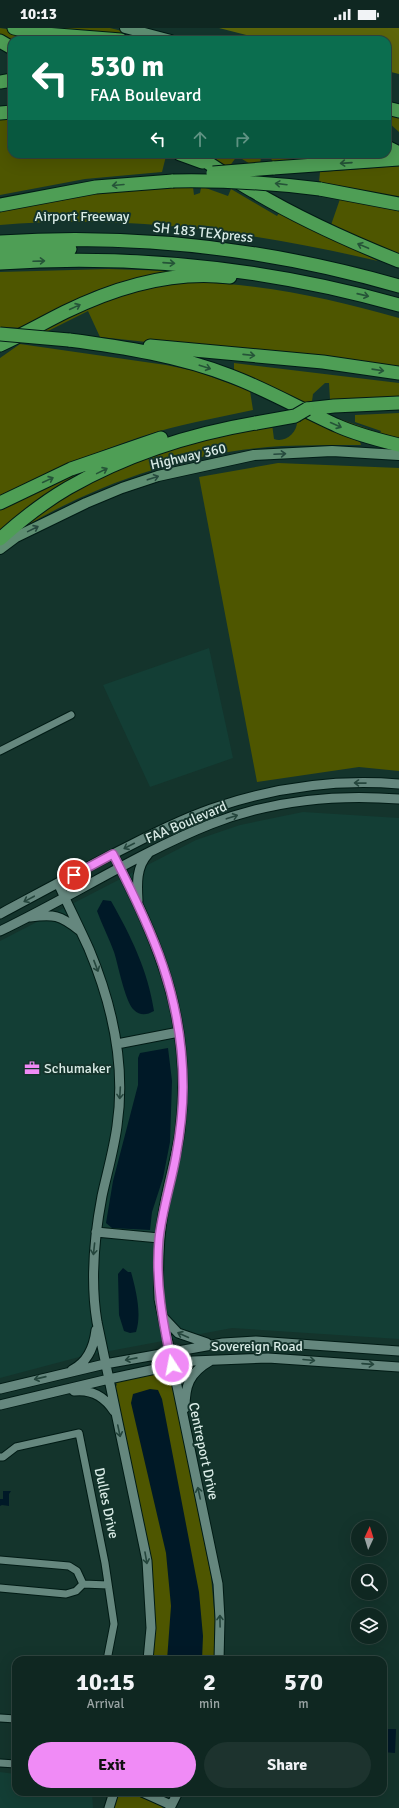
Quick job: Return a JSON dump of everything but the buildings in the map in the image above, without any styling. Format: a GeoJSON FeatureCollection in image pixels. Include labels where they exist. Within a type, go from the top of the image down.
{"type":"FeatureCollection","features":[{"type":"Feature","properties":{"kind":"highway"},"geometry":{"type":"LineString","coordinates":[[14,28],[45,34],[70,36]]}},
{"type":"Feature","properties":{"kind":"highway"},"geometry":{"type":"LineString","coordinates":[[191,158],[207,164]]}},
{"type":"Feature","properties":{"kind":"highway"},"geometry":{"type":"LineString","coordinates":[[199,158],[253,191],[315,225],[399,261]]}},
{"type":"Feature","properties":{"kind":"highway"},"geometry":{"type":"LineString","coordinates":[[0,205],[96,187],[157,182],[273,168],[399,159]]}},
{"type":"Feature","properties":{"kind":"highway"},"geometry":{"type":"LineString","coordinates":[[174,179],[275,183],[320,189],[399,204]]}},
{"type":"Feature","properties":{"kind":"highway","name":"Airport Freeway"},"geometry":{"type":"LineString","coordinates":[[0,233],[64,231],[110,232],[211,239],[308,254],[399,277]]}},
{"type":"Feature","properties":{"kind":"highway","name":"SH 183 TEXpress"},"geometry":{"type":"LineString","coordinates":[[0,242],[101,240],[191,245],[286,259],[343,270],[399,286]]}},
{"type":"Feature","properties":{"kind":"highway","name":"SH 183 TEXpress"},"geometry":{"type":"LineString","coordinates":[[0,252],[98,249],[189,254],[284,267],[399,293]]}},
{"type":"Feature","properties":{"kind":"highway"},"geometry":{"type":"LineString","coordinates":[[0,262],[78,260],[157,262],[230,269],[328,286],[399,305]]}},
{"type":"Feature","properties":{"kind":"highway"},"geometry":{"type":"LineString","coordinates":[[0,350],[4,340],[93,299],[145,282],[168,278],[227,276],[278,284],[328,286]]}},
{"type":"Feature","properties":{"kind":"highway"},"geometry":{"type":"LineString","coordinates":[[4,340],[69,340],[168,347],[399,372]]}},
{"type":"Feature","properties":{"kind":"highway"},"geometry":{"type":"LineString","coordinates":[[89,342],[201,365],[232,376],[340,427],[377,440],[399,445]]}},
{"type":"Feature","properties":{"kind":"highway"},"geometry":{"type":"LineString","coordinates":[[0,538],[68,488],[106,469],[150,451],[190,438],[256,420],[307,409],[334,406],[399,403]]}},
{"type":"Feature","properties":{"kind":"highway"},"geometry":{"type":"LineString","coordinates":[[0,503],[71,469],[146,442],[194,429],[256,420]]}},
{"type":"Feature","properties":{"kind":"main road"},"geometry":{"type":"LineString","coordinates":[[125,28],[156,36]]}},
{"type":"Feature","properties":{"kind":"main road","name":"Highway 360"},"geometry":{"type":"LineString","coordinates":[[0,549],[16,537],[86,503],[122,488],[158,476],[254,455],[332,451],[399,455]]}},
{"type":"Feature","properties":{"kind":"street"},"geometry":{"type":"LineString","coordinates":[[0,751],[71,715]]}},
{"type":"Feature","properties":{"kind":"street","name":"FAA Boulevard"},"geometry":{"type":"LineString","coordinates":[[0,914],[113,854],[168,827],[218,806],[279,790],[314,785],[352,783],[399,784]]}},
{"type":"Feature","properties":{"kind":"street"},"geometry":{"type":"LineString","coordinates":[[279,790],[282,805]]}},
{"type":"Feature","properties":{"kind":"street","name":"FAA Boulevard"},"geometry":{"type":"LineString","coordinates":[[0,931],[149,853],[212,824],[254,811],[315,800],[350,797],[399,799]]}},
{"type":"Feature","properties":{"kind":"street"},"geometry":{"type":"LineString","coordinates":[[138,904],[138,874],[142,860],[149,853]]}},
{"type":"Feature","properties":{"kind":"street","name":"Centreport Drive"},"geometry":{"type":"LineString","coordinates":[[113,854],[138,904],[162,960],[174,1002],[179,1032],[183,1087],[181,1118],[176,1156],[159,1238],[159,1298],[218,1584],[220,1619],[219,1656]]}},
{"type":"Feature","properties":{"kind":"street"},"geometry":{"type":"LineString","coordinates":[[58,883],[97,969],[106,997],[117,1044],[120,1065],[117,1125],[96,1232],[93,1286],[97,1322],[105,1364],[147,1562],[151,1628],[148,1656]]}},
{"type":"Feature","properties":{"kind":"street"},"geometry":{"type":"LineString","coordinates":[[25,918],[50,915],[58,917],[81,931]]}},
{"type":"Feature","properties":{"kind":"street"},"geometry":{"type":"LineString","coordinates":[[117,1044],[179,1032]]}},
{"type":"Feature","properties":{"kind":"street"},"geometry":{"type":"LineString","coordinates":[[96,1232],[159,1238]]}},
{"type":"Feature","properties":{"kind":"street"},"geometry":{"type":"LineString","coordinates":[[162,1316],[178,1333],[211,1344]]}},
{"type":"Feature","properties":{"kind":"street"},"geometry":{"type":"LineString","coordinates":[[65,1373],[77,1367],[91,1352],[97,1322]]}},
{"type":"Feature","properties":{"kind":"street","name":"Sovereign Road"},"geometry":{"type":"LineString","coordinates":[[0,1389],[105,1364],[211,1344],[256,1340],[399,1351]]}},
{"type":"Feature","properties":{"kind":"street","name":"Sovereign Road"},"geometry":{"type":"LineString","coordinates":[[0,1405],[172,1365],[213,1360],[268,1358],[399,1366]]}},
{"type":"Feature","properties":{"kind":"street"},"geometry":{"type":"LineString","coordinates":[[184,1422],[185,1391],[190,1380],[201,1366],[213,1360]]}},
{"type":"Feature","properties":{"kind":"street"},"geometry":{"type":"LineString","coordinates":[[47,1393],[83,1390],[93,1392],[109,1403],[116,1413]]}},
{"type":"Feature","properties":{"kind":"street","name":"Dulles Drive"},"geometry":{"type":"LineString","coordinates":[[0,1457],[3,1457],[16,1447],[78,1433],[95,1510],[114,1624],[108,1656]]}},
{"type":"Feature","properties":{"kind":"street"},"geometry":{"type":"LineString","coordinates":[[0,1560],[69,1566],[77,1571],[83,1584]]}},
{"type":"Feature","properties":{"kind":"street"},"geometry":{"type":"LineString","coordinates":[[0,1588],[66,1594],[76,1591],[83,1584],[108,1585]]}},
{"type":"Feature","properties":{"kind":"street"},"geometry":{"type":"LineString","coordinates":[[0,1718],[12,1719]]}},
{"type":"Feature","properties":{"kind":"street"},"geometry":{"type":"LineString","coordinates":[[0,1763],[12,1764]]}},
{"type":"Feature","properties":{"kind":"street"},"geometry":{"type":"LineString","coordinates":[[109,1808],[113,1796]]}},
{"type":"Feature","properties":{"kind":"street"},"geometry":{"type":"LineString","coordinates":[[150,1796],[173,1807],[177,1796]]}},
{"type":"Feature","properties":{"kind":"shaded area"},"geometry":{"type":"Polygon","coordinates":[[[209,648],[233,758],[150,787],[103,685],[209,648]]]}},
{"type":"Feature","properties":{"kind":"shaded area"},"geometry":{"type":"Polygon","coordinates":[[[303,812],[399,818],[399,1339],[232,1328],[83,1356],[0,1378],[0,941],[196,840],[240,825],[303,812]]]}},
{"type":"Feature","properties":{"kind":"shaded area"},"geometry":{"type":"Polygon","coordinates":[[[103,900],[111,901],[138,954],[148,982],[154,1011],[146,1014],[139,1013],[131,1006],[122,982],[114,952],[97,911],[103,900]]]}},
{"type":"Feature","properties":{"kind":"shaded area"},"geometry":{"type":"Polygon","coordinates":[[[168,1048],[172,1081],[170,1142],[163,1178],[152,1212],[150,1230],[112,1228],[106,1223],[113,1181],[138,1085],[138,1058],[140,1053],[168,1048]]]}},
{"type":"Feature","properties":{"kind":"shaded area"},"geometry":{"type":"Polygon","coordinates":[[[123,1268],[128,1272],[131,1272],[138,1302],[138,1325],[136,1332],[130,1333],[124,1331],[119,1315],[118,1274],[123,1268]]]}},
{"type":"Feature","properties":{"kind":"shaded area"},"geometry":{"type":"Polygon","coordinates":[[[150,1389],[158,1390],[162,1399],[199,1592],[203,1636],[202,1656],[167,1656],[171,1606],[166,1553],[131,1403],[133,1394],[150,1389]]]}},
{"type":"Feature","properties":{"kind":"shaded area"},"geometry":{"type":"Polygon","coordinates":[[[3,1491],[11,1491],[9,1494],[9,1506],[0,1506],[0,1499],[3,1499],[3,1491]]]}},
{"type":"Feature","properties":{"kind":"shaded area"},"geometry":{"type":"Polygon","coordinates":[[[387,1729],[396,1729],[395,1753],[387,1752],[387,1729]]]}},
{"type":"Feature","properties":{"kind":"shaded area"},"geometry":{"type":"Polygon","coordinates":[[[0,1772],[12,1774],[12,1796],[92,1796],[93,1808],[0,1808],[0,1772]]]}},
{"type":"Feature","properties":{"kind":"green space"},"geometry":{"type":"Polygon","coordinates":[[[0,28],[51,36],[8,36],[8,40],[0,35],[0,28]]]}},
{"type":"Feature","properties":{"kind":"green space"},"geometry":{"type":"Polygon","coordinates":[[[33,28],[110,28],[122,31],[121,36],[33,28]]]}},
{"type":"Feature","properties":{"kind":"green space"},"geometry":{"type":"Polygon","coordinates":[[[219,28],[399,28],[399,74],[391,72],[391,36],[250,36],[219,28]]]}},
{"type":"Feature","properties":{"kind":"green space"},"geometry":{"type":"Polygon","coordinates":[[[391,112],[399,114],[399,132],[391,125],[391,112]]]}},
{"type":"Feature","properties":{"kind":"green space"},"geometry":{"type":"Polygon","coordinates":[[[8,118],[8,158],[166,158],[162,172],[85,179],[0,195],[0,119],[8,118]]]}},
{"type":"Feature","properties":{"kind":"green space"},"geometry":{"type":"Polygon","coordinates":[[[212,158],[236,158],[229,167],[212,158]]]}},
{"type":"Feature","properties":{"kind":"green space"},"geometry":{"type":"Polygon","coordinates":[[[240,158],[261,158],[260,165],[252,165],[240,158]]]}},
{"type":"Feature","properties":{"kind":"green space"},"geometry":{"type":"Polygon","coordinates":[[[271,158],[357,158],[272,164],[271,158]]]}},
{"type":"Feature","properties":{"kind":"green space"},"geometry":{"type":"Polygon","coordinates":[[[399,166],[399,198],[319,182],[320,172],[399,166]]]}},
{"type":"Feature","properties":{"kind":"green space"},"geometry":{"type":"Polygon","coordinates":[[[193,187],[194,195],[200,193],[201,188],[203,187],[228,196],[231,189],[277,216],[279,213],[378,261],[284,242],[190,228],[95,222],[48,222],[0,225],[0,210],[90,195],[193,187]]]}},
{"type":"Feature","properties":{"kind":"green space"},"geometry":{"type":"Polygon","coordinates":[[[340,199],[399,211],[399,254],[331,225],[340,199]]]}},
{"type":"Feature","properties":{"kind":"green space"},"geometry":{"type":"Polygon","coordinates":[[[108,269],[172,271],[171,274],[126,281],[94,291],[24,328],[0,327],[0,272],[108,269]]]}},
{"type":"Feature","properties":{"kind":"green space"},"geometry":{"type":"Polygon","coordinates":[[[187,282],[241,285],[294,293],[347,304],[399,318],[399,369],[100,337],[88,311],[46,332],[41,331],[113,297],[167,284],[187,282]]]}},
{"type":"Feature","properties":{"kind":"green space"},"geometry":{"type":"Polygon","coordinates":[[[20,344],[166,365],[195,371],[250,391],[253,410],[182,425],[140,437],[69,464],[0,496],[0,358],[20,344]]]}},
{"type":"Feature","properties":{"kind":"green space"},"geometry":{"type":"Polygon","coordinates":[[[234,363],[399,383],[399,397],[330,400],[329,383],[325,383],[313,394],[312,401],[301,403],[234,371],[234,363]]]}},
{"type":"Feature","properties":{"kind":"green space"},"geometry":{"type":"Polygon","coordinates":[[[399,413],[399,439],[358,428],[331,416],[380,433],[381,431],[355,422],[355,415],[399,413]]]}},
{"type":"Feature","properties":{"kind":"green space"},"geometry":{"type":"Polygon","coordinates":[[[300,419],[307,419],[360,442],[361,445],[282,446],[215,454],[149,471],[117,482],[86,495],[26,526],[24,524],[46,507],[117,468],[191,442],[272,424],[274,439],[282,440],[293,433],[297,422],[301,422],[300,419]]]}},
{"type":"Feature","properties":{"kind":"green space"},"geometry":{"type":"Polygon","coordinates":[[[103,462],[0,534],[0,510],[103,462]]]}},
{"type":"Feature","properties":{"kind":"green space"},"geometry":{"type":"Polygon","coordinates":[[[278,463],[399,468],[399,771],[359,767],[257,782],[199,477],[278,463]]]}},
{"type":"Feature","properties":{"kind":"green space"},"geometry":{"type":"Polygon","coordinates":[[[166,1371],[171,1379],[211,1576],[215,1621],[214,1656],[152,1656],[154,1600],[152,1580],[142,1520],[115,1387],[117,1385],[116,1383],[119,1381],[166,1371]]]}},
{"type":"Feature","properties":{"kind":"green space"},"geometry":{"type":"Polygon","coordinates":[[[117,1796],[137,1796],[160,1805],[163,1808],[113,1808],[117,1796]]]}},
{"type":"Feature","properties":{"kind":"place","name":"Schumaker"},"geometry":{"type":"Point","coordinates":[32,1068]}},
{"type":"Feature","properties":{"kind":"route"},"geometry":{"type":"LineString","coordinates":[[74,875],[113,854],[154,938],[162,960],[175,1008],[181,1054],[183,1087],[182,1106],[176,1156],[163,1214],[158,1256],[159,1298],[172,1365]]}}]}
